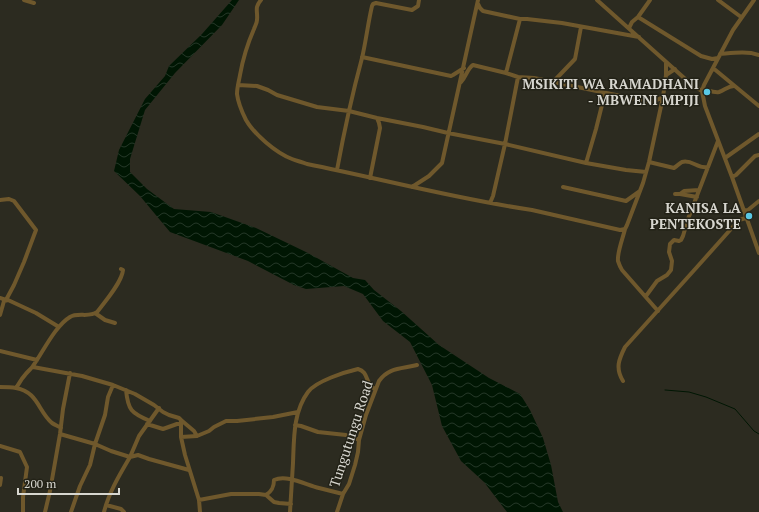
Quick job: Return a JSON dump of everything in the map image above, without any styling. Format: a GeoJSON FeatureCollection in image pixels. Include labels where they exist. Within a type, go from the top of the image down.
{"type":"FeatureCollection","features":[{"type":"Feature","properties":{"kind":"street"},"geometry":{"type":"LineString","coordinates":[[24,0],[34,3]]}},
{"type":"Feature","properties":{"kind":"street"},"geometry":{"type":"LineString","coordinates":[[261,0],[257,6],[257,21],[243,59],[237,94],[245,119],[251,127],[272,147],[292,159],[307,164],[412,187],[532,210],[609,228],[620,230],[625,229]]}},
{"type":"Feature","properties":{"kind":"street"},"geometry":{"type":"LineString","coordinates":[[337,170],[373,4],[376,3],[412,10],[418,6],[419,0]]}},
{"type":"Feature","properties":{"kind":"street"},"geometry":{"type":"LineString","coordinates":[[597,0],[666,62],[676,69],[692,85],[711,92],[719,92],[732,85],[735,86]]}},
{"type":"Feature","properties":{"kind":"street"},"geometry":{"type":"LineString","coordinates":[[629,28],[650,0]]}},
{"type":"Feature","properties":{"kind":"street"},"geometry":{"type":"LineString","coordinates":[[718,0],[741,18]]}},
{"type":"Feature","properties":{"kind":"street"},"geometry":{"type":"LineString","coordinates":[[754,0],[733,30],[703,90],[705,106],[758,250]]}},
{"type":"Feature","properties":{"kind":"street"},"geometry":{"type":"LineString","coordinates":[[478,2],[483,11],[520,19],[562,23],[639,38]]}},
{"type":"Feature","properties":{"kind":"street"},"geometry":{"type":"LineString","coordinates":[[412,187],[429,176],[442,164],[478,2]]}},
{"type":"Feature","properties":{"kind":"street"},"geometry":{"type":"LineString","coordinates":[[638,17],[701,56],[712,59],[733,53],[750,53],[759,55]]}},
{"type":"Feature","properties":{"kind":"street"},"geometry":{"type":"LineString","coordinates":[[506,72],[520,19]]}},
{"type":"Feature","properties":{"kind":"street"},"geometry":{"type":"LineString","coordinates":[[553,82],[575,59],[581,27]]}},
{"type":"Feature","properties":{"kind":"street"},"geometry":{"type":"LineString","coordinates":[[362,57],[451,76],[464,68]]}},
{"type":"Feature","properties":{"kind":"street"},"geometry":{"type":"LineString","coordinates":[[658,311],[622,270],[618,259],[625,229],[641,190],[649,162],[663,97],[666,62]]}},
{"type":"Feature","properties":{"kind":"street"},"geometry":{"type":"LineString","coordinates":[[461,82],[466,76],[468,69],[473,65],[506,72],[518,78],[534,78],[652,102],[663,97]]}},
{"type":"Feature","properties":{"kind":"street"},"geometry":{"type":"LineString","coordinates":[[713,68],[759,106]]}},
{"type":"Feature","properties":{"kind":"street"},"geometry":{"type":"LineString","coordinates":[[666,75],[676,69]]}},
{"type":"Feature","properties":{"kind":"street"},"geometry":{"type":"LineString","coordinates":[[490,202],[493,196],[505,144],[518,78]]}},
{"type":"Feature","properties":{"kind":"street"},"geometry":{"type":"LineString","coordinates":[[238,85],[257,86],[276,95],[317,107],[349,111],[586,163],[646,172]]}},
{"type":"Feature","properties":{"kind":"street"},"geometry":{"type":"LineString","coordinates":[[586,163],[605,93]]}},
{"type":"Feature","properties":{"kind":"street"},"geometry":{"type":"LineString","coordinates":[[370,178],[380,128],[377,118]]}},
{"type":"Feature","properties":{"kind":"street"},"geometry":{"type":"LineString","coordinates":[[725,158],[759,134]]}},
{"type":"Feature","properties":{"kind":"street"},"geometry":{"type":"LineString","coordinates":[[646,296],[657,281],[667,275],[671,270],[672,261],[669,252],[670,244],[674,240],[681,240],[683,236],[718,141]]}},
{"type":"Feature","properties":{"kind":"street"},"geometry":{"type":"LineString","coordinates":[[732,177],[736,175],[755,156],[759,155]]}},
{"type":"Feature","properties":{"kind":"street"},"geometry":{"type":"LineString","coordinates":[[649,162],[674,168],[687,162],[700,168],[708,167]]}},
{"type":"Feature","properties":{"kind":"street"},"geometry":{"type":"LineString","coordinates":[[563,187],[626,201],[641,190]]}},
{"type":"Feature","properties":{"kind":"street"},"geometry":{"type":"LineString","coordinates":[[697,197],[677,194],[684,191],[699,190]]}},
{"type":"Feature","properties":{"kind":"street"},"geometry":{"type":"LineString","coordinates":[[0,200],[9,199],[14,201],[36,230],[22,268],[6,300],[4,301],[0,315]]}},
{"type":"Feature","properties":{"kind":"street"},"geometry":{"type":"LineString","coordinates":[[744,212],[759,201]]}},
{"type":"Feature","properties":{"kind":"street"},"geometry":{"type":"LineString","coordinates":[[623,381],[620,376],[618,364],[625,347],[739,220],[746,218]]}},
{"type":"Feature","properties":{"kind":"street"},"geometry":{"type":"LineString","coordinates":[[16,388],[59,327],[71,316],[89,315],[95,313],[119,282],[123,272],[122,269]]}},
{"type":"Feature","properties":{"kind":"street"},"geometry":{"type":"LineString","coordinates":[[0,298],[11,301],[36,313],[59,327]]}},
{"type":"Feature","properties":{"kind":"street"},"geometry":{"type":"LineString","coordinates":[[95,313],[105,320],[115,323]]}},
{"type":"Feature","properties":{"kind":"street"},"geometry":{"type":"LineString","coordinates":[[0,350],[36,360]]}},
{"type":"Feature","properties":{"kind":"street","name":"Tungutungu Road"},"geometry":{"type":"LineString","coordinates":[[337,512],[343,494],[349,484],[355,465],[359,440],[366,415],[379,381],[387,372],[417,365]]}},
{"type":"Feature","properties":{"kind":"street"},"geometry":{"type":"LineString","coordinates":[[32,367],[70,373],[98,380],[126,390],[163,412],[179,418],[181,422],[194,431],[197,436]]}},
{"type":"Feature","properties":{"kind":"street"},"geometry":{"type":"LineString","coordinates":[[290,512],[295,426],[298,412],[306,395],[311,389],[335,375],[358,369],[362,371],[370,385],[375,389]]}},
{"type":"Feature","properties":{"kind":"street"},"geometry":{"type":"LineString","coordinates":[[45,512],[50,491],[70,373]]}},
{"type":"Feature","properties":{"kind":"street"},"geometry":{"type":"LineString","coordinates":[[71,512],[80,486],[90,465],[95,444],[105,415],[108,397],[114,385]]}},
{"type":"Feature","properties":{"kind":"street"},"geometry":{"type":"LineString","coordinates":[[0,387],[24,390],[32,395],[49,420],[60,428]]}},
{"type":"Feature","properties":{"kind":"street"},"geometry":{"type":"LineString","coordinates":[[126,390],[127,399],[131,410],[152,426],[163,428],[181,422]]}},
{"type":"Feature","properties":{"kind":"street"},"geometry":{"type":"LineString","coordinates":[[104,512],[113,489],[139,436],[158,408]]}},
{"type":"Feature","properties":{"kind":"street"},"geometry":{"type":"LineString","coordinates":[[181,437],[197,436],[226,421],[273,417],[298,412]]}},
{"type":"Feature","properties":{"kind":"street"},"geometry":{"type":"LineString","coordinates":[[181,422],[181,437],[199,500],[200,512]]}},
{"type":"Feature","properties":{"kind":"street"},"geometry":{"type":"LineString","coordinates":[[295,426],[301,426],[318,432],[346,435],[359,440]]}},
{"type":"Feature","properties":{"kind":"street"},"geometry":{"type":"LineString","coordinates":[[60,434],[95,444],[130,457],[138,455],[190,470]]}},
{"type":"Feature","properties":{"kind":"street"},"geometry":{"type":"LineString","coordinates":[[0,446],[20,452],[26,463],[27,471],[23,497],[23,512]]}},
{"type":"Feature","properties":{"kind":"street"},"geometry":{"type":"LineString","coordinates":[[0,485],[1,478]]}},
{"type":"Feature","properties":{"kind":"street"},"geometry":{"type":"LineString","coordinates":[[266,495],[273,488],[275,479],[292,480],[343,494]]}},
{"type":"Feature","properties":{"kind":"street"},"geometry":{"type":"LineString","coordinates":[[199,500],[231,494],[258,494],[266,495],[274,502],[291,504]]}},
{"type":"Feature","properties":{"kind":"street"},"geometry":{"type":"LineString","coordinates":[[106,505],[121,509],[124,512]]}},
{"type":"Feature","properties":{"kind":"water"},"geometry":{"type":"Polygon","coordinates":[[[232,0],[239,0],[222,25],[175,73],[145,110],[130,159],[130,172],[147,189],[174,209],[211,212],[256,228],[308,253],[353,278],[365,280],[374,290],[401,311],[439,345],[489,378],[520,394],[530,410],[543,438],[551,465],[558,502],[563,512],[507,512],[484,482],[461,461],[442,426],[432,385],[410,342],[383,321],[363,294],[344,286],[306,289],[294,285],[248,261],[170,232],[140,196],[114,171],[119,150],[145,99],[165,76],[169,66],[202,34],[232,0]]]}},
{"type":"Feature","properties":{"kind":"waterway"},"geometry":{"type":"LineString","coordinates":[[665,390],[689,392],[706,397],[735,409],[754,431],[759,434]]}},
{"type":"Feature","properties":{"kind":"place","name":"MSIKITI WA RAMADHANI - MBWENI MPIJI"},"geometry":{"type":"Point","coordinates":[707,92]}},
{"type":"Feature","properties":{"kind":"place","name":"KANISA LA PENTEKOSTE"},"geometry":{"type":"Point","coordinates":[749,216]}}]}
